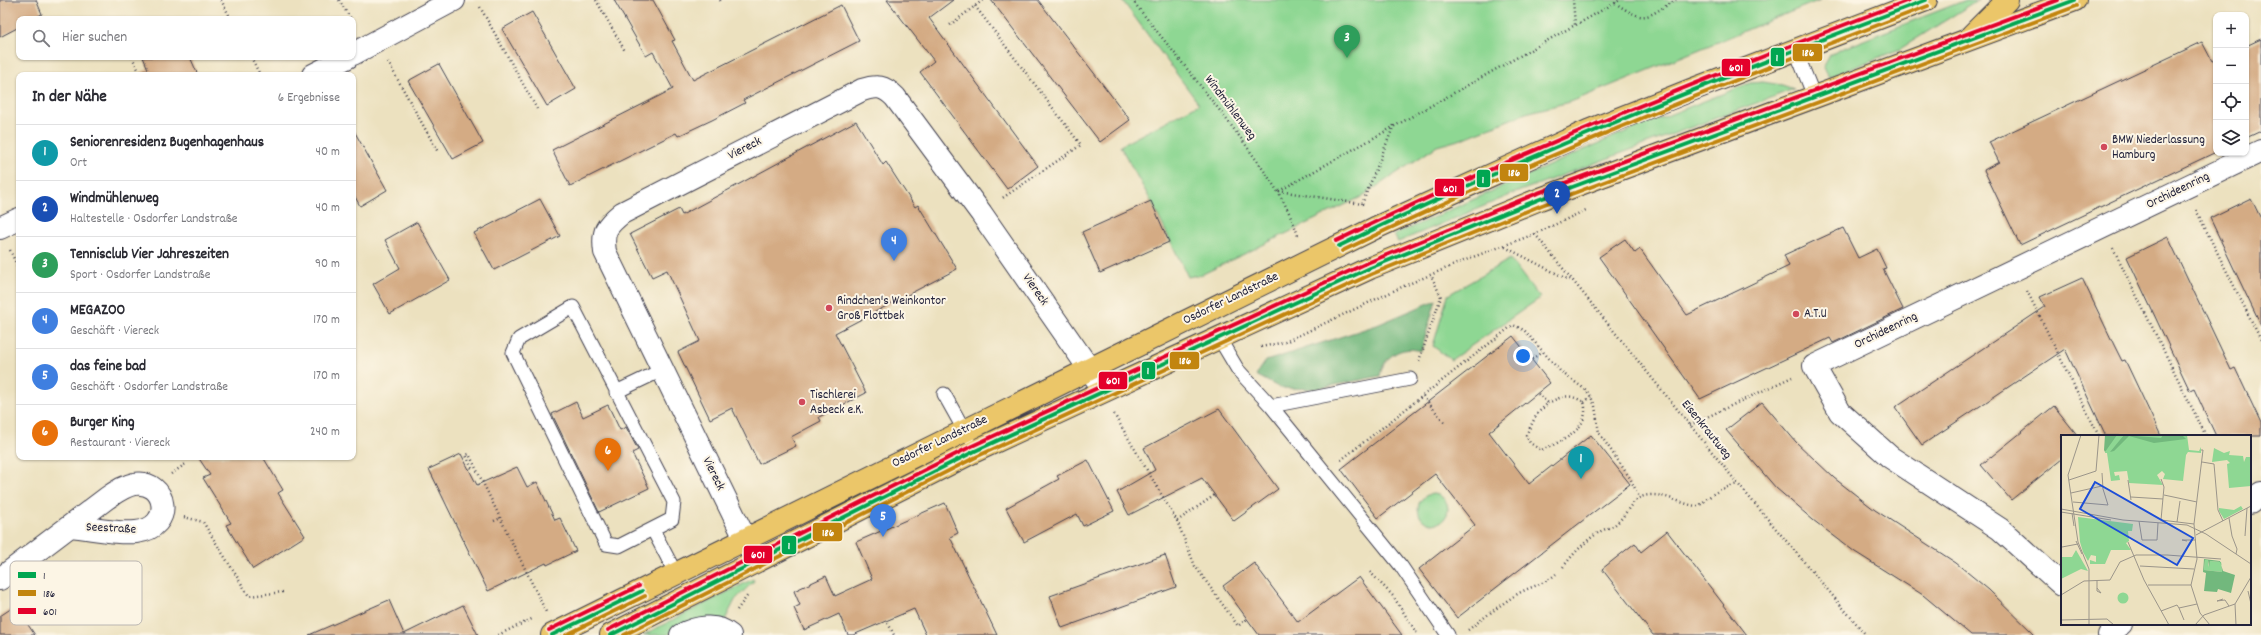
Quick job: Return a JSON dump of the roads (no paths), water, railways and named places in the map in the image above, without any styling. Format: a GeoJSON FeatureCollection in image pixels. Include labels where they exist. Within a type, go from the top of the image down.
{"type":"FeatureCollection","features":[{"type":"Feature","properties":{"kind":"main road","name":"Osdorfer Landstraße"},"geometry":{"type":"LineString","coordinates":[[552,635],[1089,368],[1375,228],[1546,150],[1632,114],[1795,49],[1926,0]]}},
{"type":"Feature","properties":{"kind":"main road"},"geometry":{"type":"LineString","coordinates":[[1969,39],[2007,0]]}},
{"type":"Feature","properties":{"kind":"main road","name":"Osdorfer Landstraße"},"geometry":{"type":"LineString","coordinates":[[611,635],[975,451],[1370,268],[1477,224],[1814,96],[2075,0]]}},
{"type":"Feature","properties":{"kind":"street"},"geometry":{"type":"LineString","coordinates":[[356,52],[454,0]]}},
{"type":"Feature","properties":{"kind":"street"},"geometry":{"type":"LineString","coordinates":[[320,72],[342,60]]}},
{"type":"Feature","properties":{"kind":"street","name":"Viereck"},"geometry":{"type":"LineString","coordinates":[[756,561],[605,252],[603,237],[609,223],[622,212],[862,90],[875,86],[886,88],[895,97],[981,212],[1006,262],[1089,368],[1104,390]]}},
{"type":"Feature","properties":{"kind":"street","name":"Orchideenring"},"geometry":{"type":"LineString","coordinates":[[2061,584],[2000,529],[1890,457],[1840,412],[1814,366],[2261,151]]}},
{"type":"Feature","properties":{"kind":"street"},"geometry":{"type":"LineString","coordinates":[[4,236],[16,222]]}},
{"type":"Feature","properties":{"kind":"street"},"geometry":{"type":"LineString","coordinates":[[2251,502],[2261,493]]}},
{"type":"Feature","properties":{"kind":"street","name":"Seestraße"},"geometry":{"type":"LineString","coordinates":[[24,561],[71,526]]}},
{"type":"Feature","properties":{"kind":"street","name":"Seestraße"},"geometry":{"type":"LineString","coordinates":[[0,579],[10,572]]}},
{"type":"Feature","properties":{"kind":"street"},"geometry":{"type":"LineString","coordinates":[[2097,625],[2105,635]]}},
{"type":"Feature","properties":{"kind":"street"},"geometry":{"type":"LineString","coordinates":[[2109,635],[2120,625]]}},
{"type":"Feature","properties":{"kind":"street"},"geometry":{"type":"LineString","coordinates":[[681,635],[691,630],[708,627],[730,628]]}},
{"type":"Feature","properties":{"kind":"lane"},"geometry":{"type":"LineString","coordinates":[[1795,49],[1814,96]]}},
{"type":"Feature","properties":{"kind":"lane"},"geometry":{"type":"LineString","coordinates":[[573,307],[616,392],[674,502],[672,519],[619,546],[606,544],[513,353],[519,339],[573,307]]}},
{"type":"Feature","properties":{"kind":"lane"},"geometry":{"type":"LineString","coordinates":[[1219,338],[1229,358],[1238,370],[1272,406],[1401,566],[1448,635]]}},
{"type":"Feature","properties":{"kind":"lane"},"geometry":{"type":"LineString","coordinates":[[616,392],[662,370]]}},
{"type":"Feature","properties":{"kind":"lane"},"geometry":{"type":"LineString","coordinates":[[1272,406],[1410,380]]}},
{"type":"Feature","properties":{"kind":"lane"},"geometry":{"type":"LineString","coordinates":[[944,394],[975,451]]}},
{"type":"Feature","properties":{"kind":"lane"},"geometry":{"type":"LineString","coordinates":[[653,530],[676,574]]}},
{"type":"Feature","properties":{"kind":"place","name":"Tennisclub Vier Jahreszeiten"},"geometry":{"type":"Point","coordinates":[1347,58]}},
{"type":"Feature","properties":{"kind":"place","name":"BMW Niederlassung Hamburg"},"geometry":{"type":"Point","coordinates":[2104,147]}},
{"type":"Feature","properties":{"kind":"place","name":"Windmühlenweg"},"geometry":{"type":"Point","coordinates":[1557,214]}},
{"type":"Feature","properties":{"kind":"place","name":"MEGAZOO"},"geometry":{"type":"Point","coordinates":[894,261]}},
{"type":"Feature","properties":{"kind":"place","name":"Rindchen's Weinkontor Groß Flottbek"},"geometry":{"type":"Point","coordinates":[829,308]}},
{"type":"Feature","properties":{"kind":"place","name":"A.T.U"},"geometry":{"type":"Point","coordinates":[1796,314]}},
{"type":"Feature","properties":{"kind":"place","name":"Tischlerei Asbeck e.K."},"geometry":{"type":"Point","coordinates":[802,402]}},
{"type":"Feature","properties":{"kind":"place","name":"Burger King"},"geometry":{"type":"Point","coordinates":[608,471]}},
{"type":"Feature","properties":{"kind":"place","name":"Seniorenresidenz Bugenhagenhaus"},"geometry":{"type":"Point","coordinates":[1581,479]}},
{"type":"Feature","properties":{"kind":"place","name":"das feine bad"},"geometry":{"type":"Point","coordinates":[883,537]}}]}
